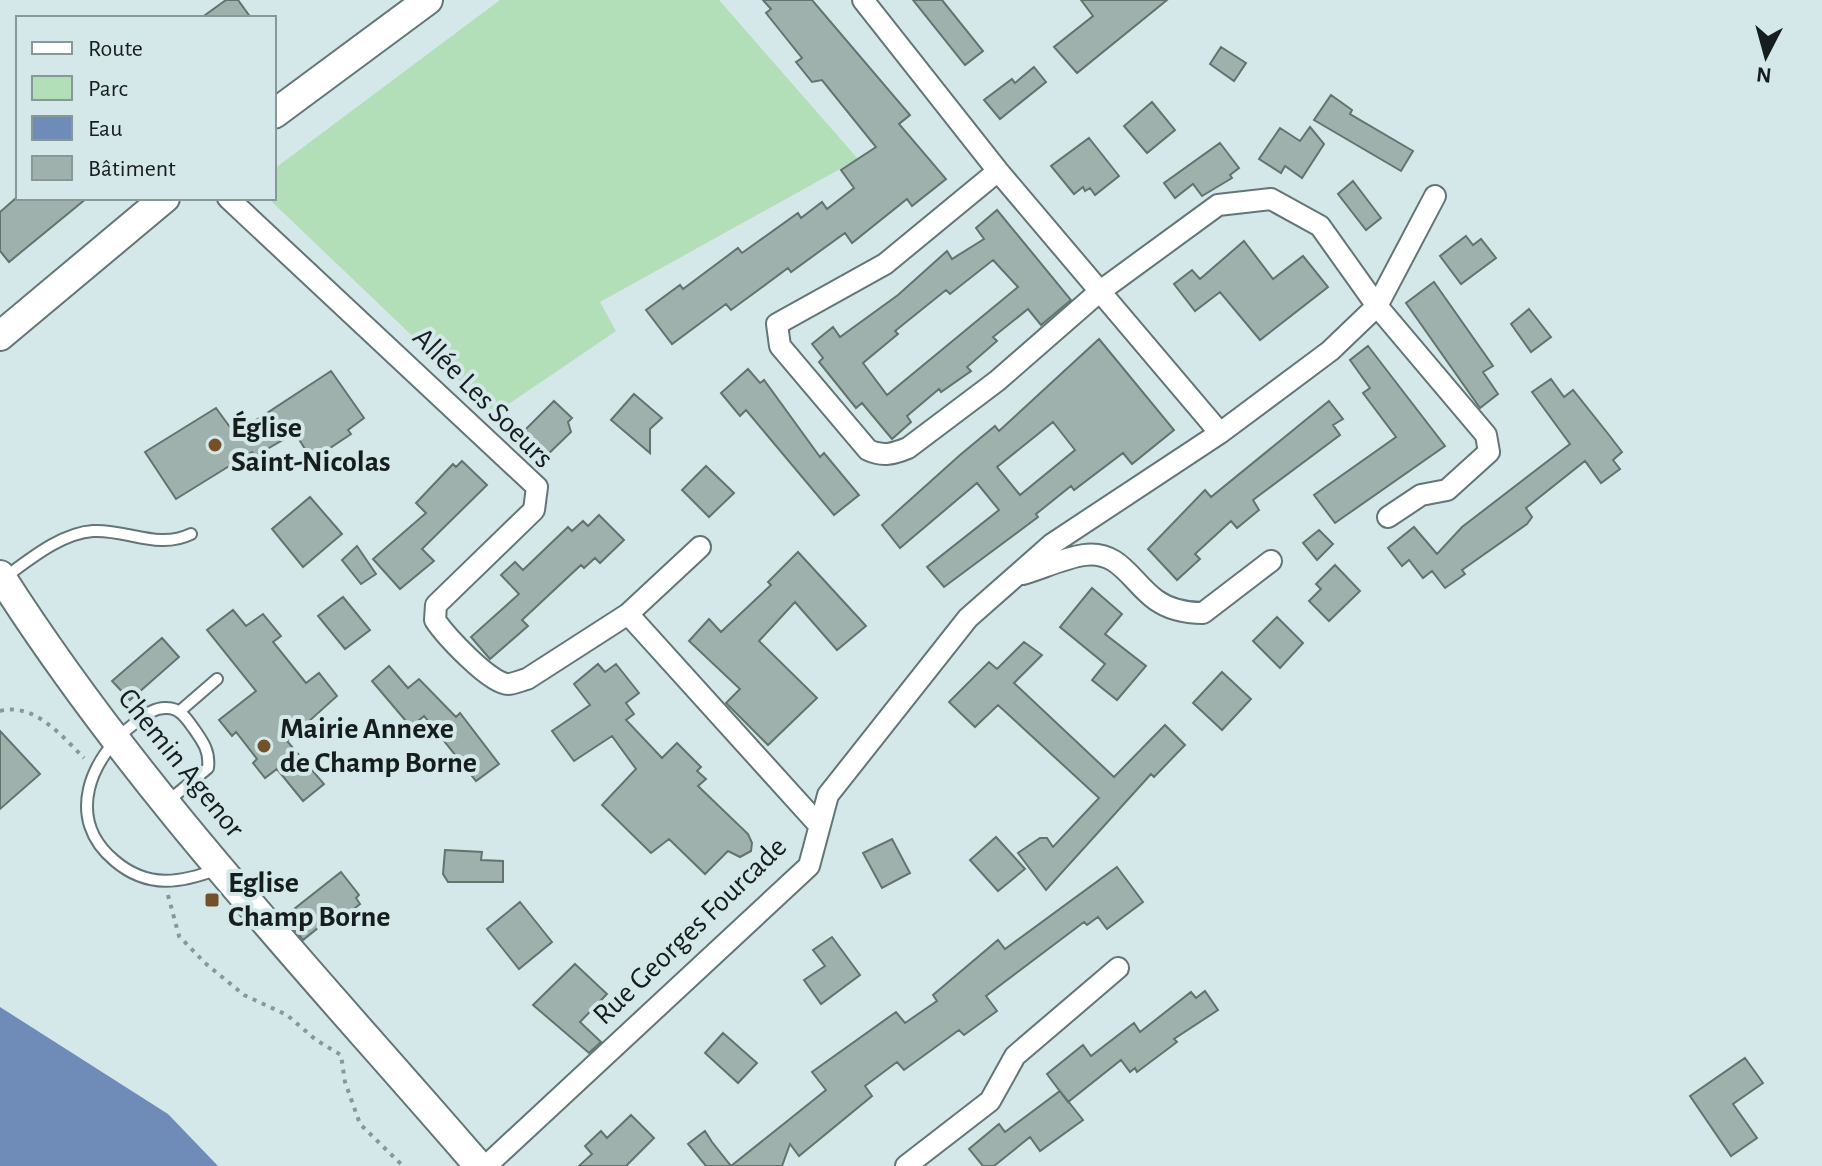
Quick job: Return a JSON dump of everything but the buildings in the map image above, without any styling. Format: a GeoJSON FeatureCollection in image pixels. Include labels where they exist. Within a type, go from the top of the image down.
{"type":"FeatureCollection","features":[{"type":"Feature","properties":{"kind":"main road"},"geometry":{"type":"LineString","coordinates":[[276,113],[428,0]]}},
{"type":"Feature","properties":{"kind":"main road"},"geometry":{"type":"LineString","coordinates":[[0,336],[163,200]]}},
{"type":"Feature","properties":{"kind":"main road","name":"Chemin Agenor"},"geometry":{"type":"LineString","coordinates":[[1,577],[115,738],[166,803],[479,1166]]}},
{"type":"Feature","properties":{"kind":"street"},"geometry":{"type":"LineString","coordinates":[[863,0],[998,171],[1220,433]]}},
{"type":"Feature","properties":{"kind":"street"},"geometry":{"type":"LineString","coordinates":[[998,171],[885,264],[777,324],[780,346],[868,450],[878,455],[908,448],[997,381],[1099,292],[1218,205],[1271,199],[1320,226],[1377,306],[1486,435],[1489,444],[1485,460],[1447,490],[1421,495],[1388,517]]}},
{"type":"Feature","properties":{"kind":"street","name":"Rue Georges Fourcade"},"geometry":{"type":"LineString","coordinates":[[486,1166],[809,866],[818,842],[818,824],[828,795],[968,618],[1052,544],[1220,433],[1330,351],[1377,306],[1435,196]]}},
{"type":"Feature","properties":{"kind":"street","name":"Allée Les Soeurs"},"geometry":{"type":"LineString","coordinates":[[230,200],[537,487],[534,510],[436,605],[435,620],[445,635],[497,680],[508,684],[527,679],[628,614],[700,547]]}},
{"type":"Feature","properties":{"kind":"street"},"geometry":{"type":"LineString","coordinates":[[1016,577],[1085,555],[1107,557],[1123,565],[1155,599],[1174,609],[1203,613],[1271,561]]}},
{"type":"Feature","properties":{"kind":"street"},"geometry":{"type":"LineString","coordinates":[[628,614],[818,824]]}},
{"type":"Feature","properties":{"kind":"street"},"geometry":{"type":"LineString","coordinates":[[906,1166],[990,1101],[1015,1056],[1118,968]]}},
{"type":"Feature","properties":{"kind":"lane"},"geometry":{"type":"LineString","coordinates":[[1,577],[39,552],[89,531],[109,531],[160,542],[179,540],[191,534]]}},
{"type":"Feature","properties":{"kind":"lane"},"geometry":{"type":"LineString","coordinates":[[180,711],[217,679]]}},
{"type":"Feature","properties":{"kind":"lane"},"geometry":{"type":"LineString","coordinates":[[166,803],[208,768],[208,750],[180,711],[165,707],[150,711],[115,738],[95,768],[85,806],[91,830],[113,860],[128,871],[164,883],[186,881],[222,868]]}},
{"type":"Feature","properties":{"kind":"path"},"geometry":{"type":"LineString","coordinates":[[0,711],[15,707],[29,713],[55,730],[95,768]]}},
{"type":"Feature","properties":{"kind":"path"},"geometry":{"type":"LineString","coordinates":[[164,883],[179,936],[205,963],[244,995],[287,1015],[316,1040],[341,1055],[345,1082],[360,1124],[403,1166]]}},
{"type":"Feature","properties":{"kind":"green space"},"geometry":{"type":"Polygon","coordinates":[[[500,0],[719,0],[858,159],[600,302],[616,331],[494,414],[270,200],[276,200],[276,168],[500,0]]]}},
{"type":"Feature","properties":{"kind":"water"},"geometry":{"type":"Polygon","coordinates":[[[0,1007],[168,1114],[218,1166],[0,1166],[0,1007]]]}},
{"type":"Feature","properties":{"kind":"place","name":"Église Saint-Nicolas"},"geometry":{"type":"Point","coordinates":[215,445]}},
{"type":"Feature","properties":{"kind":"place","name":"Mairie Annexe de Champ Borne"},"geometry":{"type":"Point","coordinates":[264,746]}},
{"type":"Feature","properties":{"kind":"place","name":"Eglise Champ Borne"},"geometry":{"type":"Point","coordinates":[212,900]}}]}
